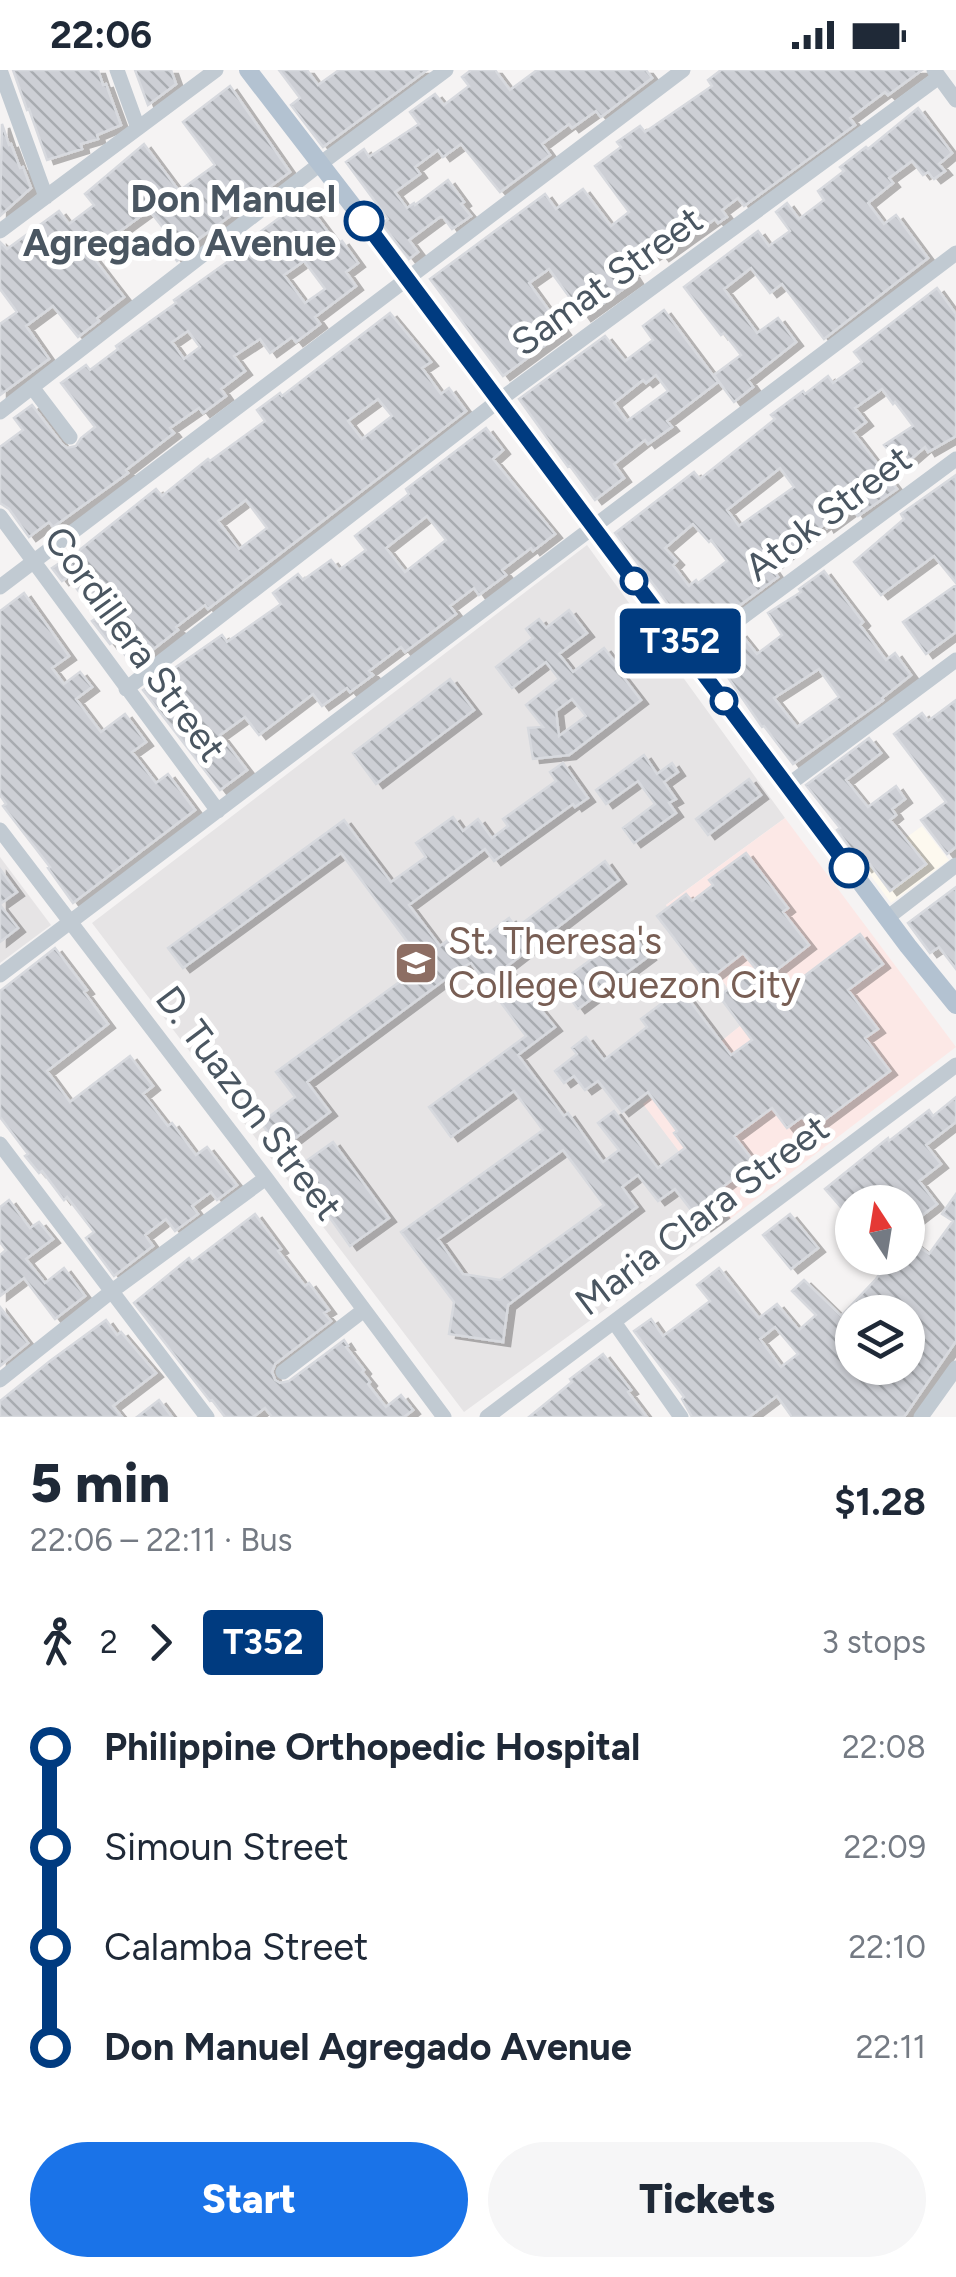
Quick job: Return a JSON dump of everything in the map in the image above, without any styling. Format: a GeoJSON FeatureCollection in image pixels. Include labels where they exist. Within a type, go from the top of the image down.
{"type":"FeatureCollection","features":[{"type":"Feature","properties":{"kind":"main road"},"geometry":{"type":"LineString","coordinates":[[248,70],[956,1005]]}},
{"type":"Feature","properties":{"kind":"street"},"geometry":{"type":"LineString","coordinates":[[0,70],[46,198]]}},
{"type":"Feature","properties":{"kind":"street"},"geometry":{"type":"LineString","coordinates":[[117,70],[138,128]]}},
{"type":"Feature","properties":{"kind":"street"},"geometry":{"type":"LineString","coordinates":[[0,231],[216,70]]}},
{"type":"Feature","properties":{"kind":"street"},"geometry":{"type":"LineString","coordinates":[[0,412],[446,70]]}},
{"type":"Feature","properties":{"kind":"street"},"geometry":{"type":"LineString","coordinates":[[0,587],[683,70]]}},
{"type":"Feature","properties":{"kind":"street"},"geometry":{"type":"LineString","coordinates":[[937,73],[956,100]]}},
{"type":"Feature","properties":{"kind":"street","name":"Samat Street"},"geometry":{"type":"LineString","coordinates":[[126,690],[498,401],[937,73]]}},
{"type":"Feature","properties":{"kind":"street"},"geometry":{"type":"LineString","coordinates":[[0,975],[956,253]]}},
{"type":"Feature","properties":{"kind":"street"},"geometry":{"type":"LineString","coordinates":[[32,387],[70,437]]}},
{"type":"Feature","properties":{"kind":"street","name":"Atok Street"},"geometry":{"type":"LineString","coordinates":[[690,656],[956,458]]}},
{"type":"Feature","properties":{"kind":"street","name":"Cordillera Street"},"geometry":{"type":"LineString","coordinates":[[0,516],[218,811]]}},
{"type":"Feature","properties":{"kind":"street"},"geometry":{"type":"LineString","coordinates":[[788,785],[956,660]]}},
{"type":"Feature","properties":{"kind":"street","name":"D. Tuazon Street"},"geometry":{"type":"LineString","coordinates":[[0,830],[444,1417]]}},
{"type":"Feature","properties":{"kind":"street"},"geometry":{"type":"LineString","coordinates":[[888,918],[956,865]]}},
{"type":"Feature","properties":{"kind":"street","name":"Maria Clara Street"},"geometry":{"type":"LineString","coordinates":[[487,1417],[956,1066]]}},
{"type":"Feature","properties":{"kind":"street"},"geometry":{"type":"LineString","coordinates":[[0,1144],[207,1417]]}},
{"type":"Feature","properties":{"kind":"street"},"geometry":{"type":"LineString","coordinates":[[0,1380],[112,1291],[266,1178]]}},
{"type":"Feature","properties":{"kind":"street"},"geometry":{"type":"LineString","coordinates":[[284,1372],[364,1310]]}},
{"type":"Feature","properties":{"kind":"street"},"geometry":{"type":"LineString","coordinates":[[614,1322],[681,1417]]}},
{"type":"Feature","properties":{"kind":"street"},"geometry":{"type":"LineString","coordinates":[[920,1417],[956,1368]]}},
{"type":"Feature","properties":{"kind":"shaded area","name":"St. Theresa's College Quezon City"},"geometry":{"type":"Polygon","coordinates":[[[587,545],[785,818],[666,905],[750,1018],[644,1104],[730,1219],[464,1412],[92,923],[587,545]]]}},
{"type":"Feature","properties":{"kind":"shaded area"},"geometry":{"type":"Polygon","coordinates":[[[785,818],[956,1047],[730,1219],[643,1104],[750,1018],[666,905],[785,818]]]}},
{"type":"Feature","properties":{"kind":"shaded area"},"geometry":{"type":"Polygon","coordinates":[[[922,826],[949,860],[891,903],[865,868],[922,826]]]}},
{"type":"Feature","properties":{"kind":"shaded area"},"geometry":{"type":"Polygon","coordinates":[[[0,857],[51,925],[0,963],[0,857]]]}},
{"type":"Feature","properties":{"kind":"building"},"geometry":{"type":"Polygon","coordinates":[[[13,70],[98,70],[121,125],[81,144],[82,149],[47,160],[13,70]]]}},
{"type":"Feature","properties":{"kind":"building"},"geometry":{"type":"Polygon","coordinates":[[[135,70],[171,70],[176,84],[148,105],[135,70]]]}},
{"type":"Feature","properties":{"kind":"building"},"geometry":{"type":"Polygon","coordinates":[[[279,70],[307,70],[318,85],[339,70],[427,70],[323,147],[291,105],[300,98],[279,70]]]}},
{"type":"Feature","properties":{"kind":"building"},"geometry":{"type":"Polygon","coordinates":[[[471,70],[495,70],[510,90],[537,70],[646,70],[652,78],[601,117],[596,111],[542,144],[550,155],[500,192],[461,144],[443,157],[438,150],[415,167],[420,174],[395,192],[407,208],[448,180],[471,216],[452,229],[440,217],[409,240],[418,252],[409,259],[382,224],[388,219],[346,162],[364,149],[369,157],[419,124],[410,112],[435,94],[444,105],[469,86],[462,77],[471,70]]]}},
{"type":"Feature","properties":{"kind":"building"},"geometry":{"type":"Polygon","coordinates":[[[721,70],[922,70],[850,118],[855,125],[744,206],[738,198],[722,210],[727,217],[718,223],[715,219],[662,257],[658,252],[631,272],[636,280],[584,317],[549,269],[529,283],[564,331],[503,376],[430,279],[545,194],[556,209],[583,189],[611,226],[629,212],[595,166],[621,147],[617,142],[640,126],[645,132],[712,86],[708,80],[721,70]]]}},
{"type":"Feature","properties":{"kind":"building"},"geometry":{"type":"Polygon","coordinates":[[[230,86],[290,172],[189,246],[192,249],[177,261],[161,239],[168,234],[149,210],[90,253],[124,297],[78,337],[53,306],[26,326],[49,359],[0,395],[0,324],[17,312],[0,289],[0,242],[7,249],[59,211],[69,224],[94,205],[85,194],[144,144],[179,191],[215,165],[183,122],[230,86]]]}},
{"type":"Feature","properties":{"kind":"building"},"geometry":{"type":"Polygon","coordinates":[[[918,108],[952,153],[939,164],[945,171],[934,179],[928,172],[923,175],[912,161],[889,178],[893,183],[868,203],[884,224],[896,215],[928,258],[824,339],[782,284],[770,293],[751,268],[724,289],[757,333],[778,318],[796,342],[748,380],[753,387],[734,402],[714,375],[741,355],[684,287],[758,231],[769,246],[790,231],[776,212],[787,203],[799,219],[824,200],[818,191],[844,171],[840,167],[918,108]]]}},
{"type":"Feature","properties":{"kind":"building"},"geometry":{"type":"Polygon","coordinates":[[[2,124],[31,188],[0,216],[2,124]]]}},
{"type":"Feature","properties":{"kind":"building"},"geometry":{"type":"Polygon","coordinates":[[[304,200],[337,244],[342,241],[358,263],[346,272],[356,286],[315,317],[320,324],[296,342],[292,337],[270,353],[260,339],[234,356],[245,371],[221,389],[226,396],[203,413],[199,408],[170,428],[174,433],[126,470],[128,473],[53,527],[49,522],[29,537],[0,503],[0,447],[23,430],[14,418],[32,405],[62,444],[67,448],[76,446],[95,427],[61,383],[86,365],[90,370],[118,349],[116,346],[230,260],[227,256],[304,200]],[[304,261],[284,275],[305,303],[325,289],[304,261]],[[188,331],[172,342],[184,359],[200,347],[188,331]]]}},
{"type":"Feature","properties":{"kind":"building"},"geometry":{"type":"Polygon","coordinates":[[[937,288],[956,314],[956,436],[928,452],[925,447],[903,466],[884,445],[913,426],[895,402],[882,389],[855,408],[866,422],[853,432],[897,489],[858,516],[853,509],[827,528],[825,524],[771,567],[778,577],[694,639],[615,533],[694,472],[700,479],[775,419],[771,415],[803,391],[805,394],[828,376],[833,383],[862,362],[854,352],[937,288]],[[780,468],[727,510],[739,526],[794,487],[780,468]],[[693,524],[665,548],[677,561],[673,565],[689,586],[727,561],[693,524]]]}},
{"type":"Feature","properties":{"kind":"building"},"geometry":{"type":"Polygon","coordinates":[[[664,310],[718,382],[667,421],[672,427],[648,444],[645,440],[614,464],[624,478],[595,500],[519,399],[605,336],[625,361],[653,340],[643,326],[664,310]],[[656,375],[646,383],[643,380],[614,403],[627,421],[668,391],[656,375]]]}},
{"type":"Feature","properties":{"kind":"building"},"geometry":{"type":"Polygon","coordinates":[[[390,313],[431,362],[422,368],[441,394],[449,388],[466,411],[208,609],[205,605],[176,627],[178,630],[133,665],[92,621],[98,617],[68,577],[62,581],[52,568],[156,489],[162,496],[265,421],[257,410],[280,393],[282,396],[390,313]],[[378,399],[348,421],[362,439],[392,416],[378,399]],[[246,500],[218,521],[239,549],[267,528],[246,500]]]}},
{"type":"Feature","properties":{"kind":"building"},"geometry":{"type":"Polygon","coordinates":[[[486,428],[503,450],[493,459],[555,534],[502,570],[506,575],[479,595],[474,588],[450,606],[456,614],[405,652],[401,647],[369,671],[373,675],[350,692],[347,688],[322,706],[313,694],[259,735],[245,717],[220,735],[247,770],[220,790],[143,690],[222,635],[227,642],[281,604],[273,593],[298,574],[303,580],[331,560],[339,570],[366,550],[355,536],[409,494],[406,489],[486,428]],[[427,516],[386,548],[405,572],[446,540],[427,516]]]}},
{"type":"Feature","properties":{"kind":"building"},"geometry":{"type":"Polygon","coordinates":[[[956,475],[956,583],[934,556],[881,595],[854,562],[904,519],[901,514],[956,475]]]}},
{"type":"Feature","properties":{"kind":"building"},"geometry":{"type":"Polygon","coordinates":[[[824,571],[886,660],[895,653],[911,675],[883,700],[793,764],[762,727],[712,654],[740,633],[757,654],[782,635],[768,613],[801,592],[799,589],[824,571]],[[819,669],[774,698],[797,727],[839,697],[819,669]]]}},
{"type":"Feature","properties":{"kind":"building"},"geometry":{"type":"Polygon","coordinates":[[[956,585],[956,632],[926,654],[903,622],[956,585]]]}},
{"type":"Feature","properties":{"kind":"building"},"geometry":{"type":"Polygon","coordinates":[[[24,593],[69,656],[52,668],[64,684],[80,672],[92,687],[76,699],[101,732],[125,714],[146,742],[132,752],[156,783],[168,774],[195,810],[73,903],[3,806],[6,804],[0,795],[0,611],[24,593]]]}},
{"type":"Feature","properties":{"kind":"building"},"geometry":{"type":"Polygon","coordinates":[[[569,610],[587,633],[559,654],[573,672],[604,648],[641,700],[569,755],[533,759],[528,728],[543,727],[526,705],[559,679],[546,662],[512,688],[496,667],[533,638],[526,629],[539,619],[546,628],[569,610]],[[572,699],[556,711],[559,736],[586,716],[572,699]]]}},
{"type":"Feature","properties":{"kind":"building"},"geometry":{"type":"Polygon","coordinates":[[[450,679],[474,710],[376,784],[353,753],[450,679]]]}},
{"type":"Feature","properties":{"kind":"building"},"geometry":{"type":"Polygon","coordinates":[[[956,700],[956,847],[947,854],[921,820],[946,802],[894,734],[922,713],[928,721],[956,700]]]}},
{"type":"Feature","properties":{"kind":"building"},"geometry":{"type":"Polygon","coordinates":[[[869,738],[881,753],[846,780],[868,807],[896,786],[905,799],[892,809],[896,815],[890,820],[926,864],[890,891],[870,864],[865,868],[806,785],[869,738]]]}},
{"type":"Feature","properties":{"kind":"building"},"geometry":{"type":"Polygon","coordinates":[[[644,755],[657,774],[672,763],[678,772],[664,782],[676,799],[669,803],[676,813],[634,843],[623,828],[655,804],[638,781],[606,804],[596,790],[644,755]]]}},
{"type":"Feature","properties":{"kind":"building"},"geometry":{"type":"Polygon","coordinates":[[[563,763],[588,798],[575,807],[573,804],[494,861],[485,849],[409,905],[440,946],[464,928],[475,943],[509,918],[516,928],[605,861],[619,880],[506,967],[555,1027],[518,1055],[564,1116],[568,1113],[603,1162],[619,1150],[598,1123],[614,1111],[658,1168],[685,1148],[648,1092],[622,1112],[598,1081],[585,1090],[574,1076],[564,1083],[555,1071],[577,1054],[572,1048],[586,1037],[604,1060],[647,1027],[641,1019],[681,989],[731,1055],[752,1040],[719,996],[756,969],[743,953],[707,981],[657,916],[686,894],[692,901],[713,885],[709,880],[746,853],[788,908],[783,912],[809,945],[761,982],[774,999],[860,934],[883,964],[848,990],[878,1029],[865,1038],[890,1071],[812,1129],[802,1117],[787,1128],[772,1108],[734,1136],[755,1163],[709,1197],[722,1214],[704,1227],[675,1189],[658,1201],[638,1175],[622,1187],[637,1207],[508,1305],[503,1342],[449,1334],[454,1302],[401,1232],[543,1130],[514,1091],[451,1137],[429,1107],[526,1036],[471,963],[307,1082],[330,1112],[281,1149],[261,1123],[295,1097],[276,1072],[424,964],[341,853],[183,968],[168,948],[344,820],[391,882],[426,857],[416,843],[453,817],[463,831],[478,819],[492,838],[508,826],[503,819],[556,781],[550,772],[563,763]],[[563,1150],[438,1239],[463,1274],[500,1280],[604,1205],[563,1150]]]}},
{"type":"Feature","properties":{"kind":"building"},"geometry":{"type":"Polygon","coordinates":[[[749,779],[761,795],[708,835],[696,819],[749,779]]]}},
{"type":"Feature","properties":{"kind":"building"},"geometry":{"type":"Polygon","coordinates":[[[0,869],[17,892],[0,904],[0,869]]]}},
{"type":"Feature","properties":{"kind":"building"},"geometry":{"type":"Polygon","coordinates":[[[956,887],[956,969],[939,947],[930,953],[908,923],[956,887]]]}},
{"type":"Feature","properties":{"kind":"building"},"geometry":{"type":"Polygon","coordinates":[[[0,905],[18,928],[0,942],[0,905]]]}},
{"type":"Feature","properties":{"kind":"building"},"geometry":{"type":"Polygon","coordinates":[[[630,931],[649,956],[578,1009],[559,983],[630,931]]]}},
{"type":"Feature","properties":{"kind":"building"},"geometry":{"type":"Polygon","coordinates":[[[55,948],[108,1024],[47,1071],[70,1102],[130,1056],[153,1086],[143,1094],[168,1126],[172,1123],[196,1155],[207,1147],[237,1185],[217,1200],[211,1192],[192,1206],[198,1214],[175,1231],[166,1219],[145,1235],[153,1246],[114,1276],[86,1238],[94,1232],[67,1197],[64,1200],[25,1156],[28,1154],[0,1117],[0,991],[55,948]]]}},
{"type":"Feature","properties":{"kind":"building"},"geometry":{"type":"Polygon","coordinates":[[[956,1097],[956,1122],[926,1145],[941,1164],[919,1181],[922,1185],[835,1185],[835,1200],[825,1189],[929,1110],[933,1116],[956,1097]]]}},
{"type":"Feature","properties":{"kind":"building"},"geometry":{"type":"Polygon","coordinates":[[[333,1142],[389,1218],[350,1246],[295,1169],[333,1142]]]}},
{"type":"Feature","properties":{"kind":"building"},"geometry":{"type":"Polygon","coordinates":[[[925,1189],[937,1204],[925,1213],[925,1189]]]}},
{"type":"Feature","properties":{"kind":"building"},"geometry":{"type":"Polygon","coordinates":[[[956,1194],[956,1341],[904,1417],[792,1417],[777,1396],[749,1417],[692,1417],[684,1397],[634,1331],[651,1319],[663,1336],[710,1301],[697,1285],[719,1268],[759,1318],[777,1304],[799,1330],[816,1315],[792,1291],[804,1280],[835,1310],[835,1385],[925,1385],[925,1295],[861,1295],[879,1275],[925,1275],[925,1251],[929,1254],[953,1221],[942,1214],[956,1194]],[[775,1327],[760,1339],[781,1367],[798,1354],[775,1327]]]}},
{"type":"Feature","properties":{"kind":"building"},"geometry":{"type":"Polygon","coordinates":[[[9,1200],[30,1228],[39,1222],[53,1239],[26,1259],[45,1283],[64,1268],[85,1296],[55,1319],[24,1278],[0,1296],[0,1255],[6,1250],[0,1242],[0,1207],[9,1200]]]}},
{"type":"Feature","properties":{"kind":"building"},"geometry":{"type":"Polygon","coordinates":[[[255,1214],[281,1249],[278,1251],[329,1310],[324,1313],[331,1321],[275,1364],[275,1380],[289,1381],[344,1340],[364,1370],[368,1384],[386,1407],[401,1395],[413,1410],[404,1417],[272,1417],[265,1408],[253,1417],[225,1417],[134,1303],[189,1258],[192,1262],[255,1214]]]}},
{"type":"Feature","properties":{"kind":"building"},"geometry":{"type":"Polygon","coordinates":[[[790,1214],[818,1248],[791,1269],[763,1235],[790,1214]]]}},
{"type":"Feature","properties":{"kind":"building"},"geometry":{"type":"Polygon","coordinates":[[[0,1307],[28,1343],[0,1366],[0,1307]]]}},
{"type":"Feature","properties":{"kind":"building"},"geometry":{"type":"Polygon","coordinates":[[[106,1320],[156,1373],[113,1406],[122,1417],[0,1417],[0,1401],[106,1320]]]}},
{"type":"Feature","properties":{"kind":"building"},"geometry":{"type":"Polygon","coordinates":[[[603,1354],[647,1417],[529,1417],[572,1382],[570,1379],[603,1354]]]}},
{"type":"Feature","properties":{"kind":"building"},"geometry":{"type":"Polygon","coordinates":[[[159,1400],[172,1417],[137,1417],[159,1400]]]}},
{"type":"Feature","properties":{"kind":"bus line","name":"T352"},"geometry":{"type":"LineString","coordinates":[[364,221],[849,868]]}},
{"type":"Feature","properties":{"kind":"place","name":"Don Manuel Agregado Avenue"},"geometry":{"type":"Point","coordinates":[364,221]}},
{"type":"Feature","properties":{"kind":"place","name":"St. Theresa's College Quezon City"},"geometry":{"type":"Point","coordinates":[416,963]}}]}
